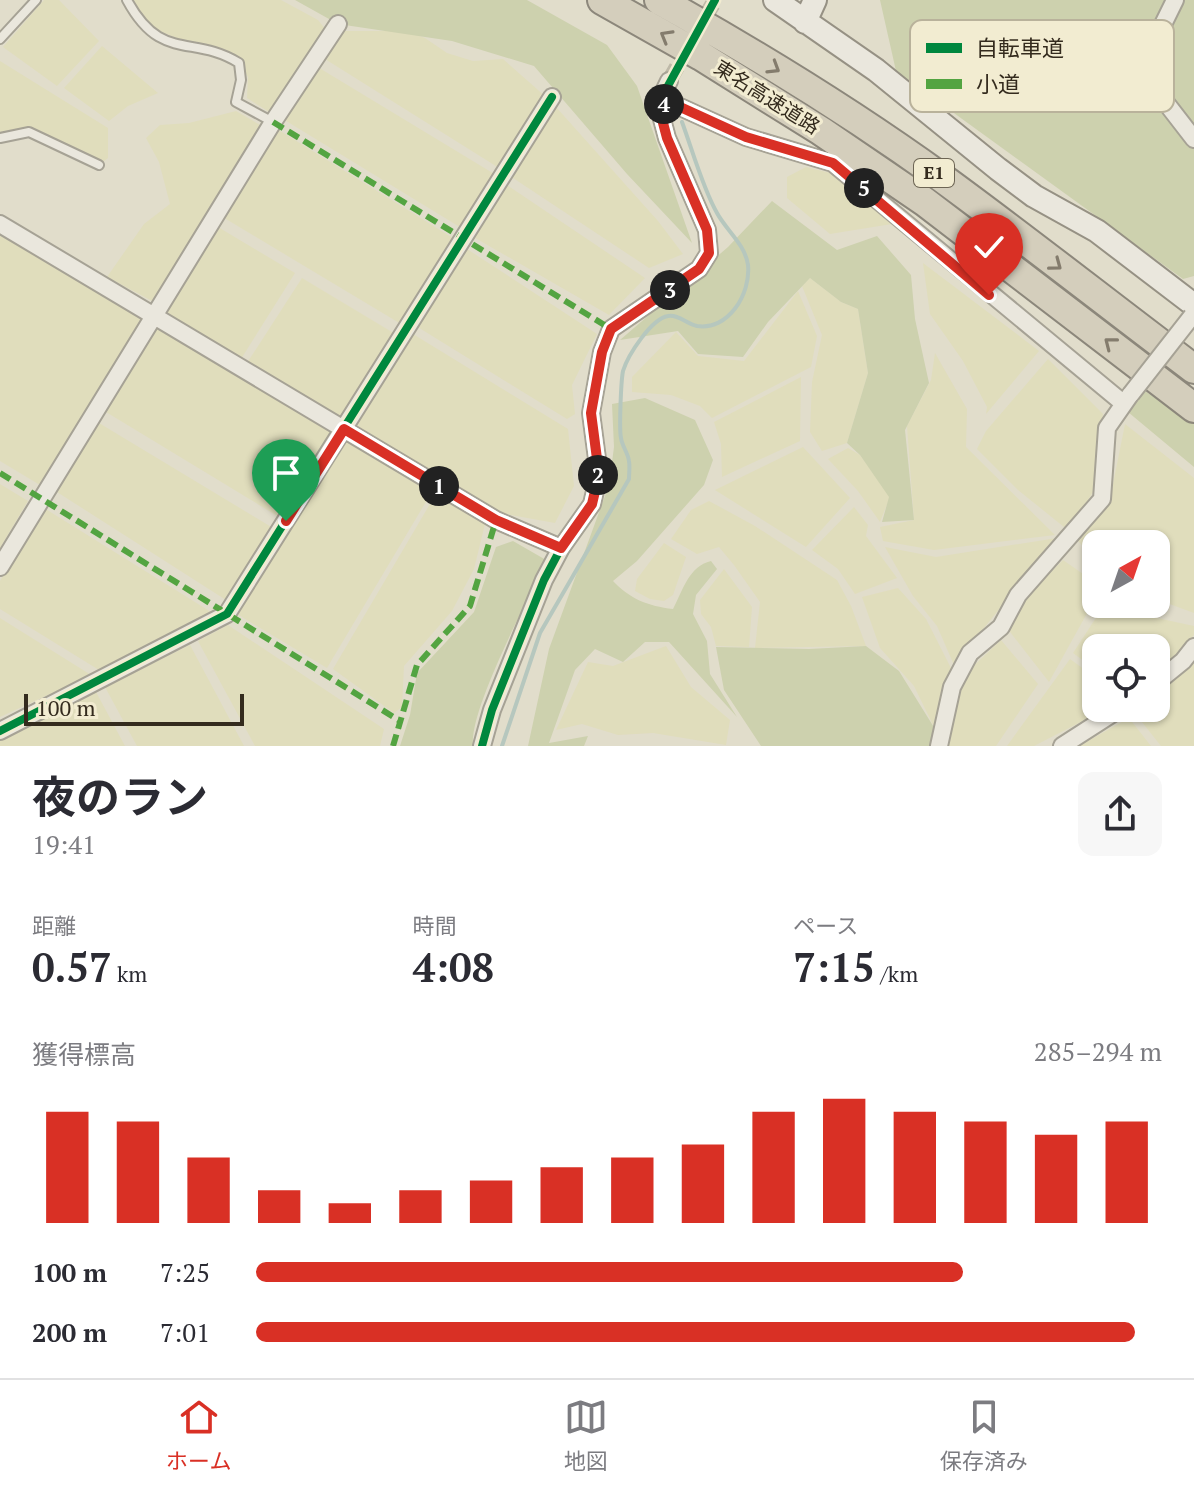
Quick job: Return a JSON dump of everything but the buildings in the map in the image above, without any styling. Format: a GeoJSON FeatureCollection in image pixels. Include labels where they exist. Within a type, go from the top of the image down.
{"type":"FeatureCollection","features":[{"type":"Feature","properties":{"kind":"highway","name":"東名高速道路"},"geometry":{"type":"LineString","coordinates":[[602,0],[701,56],[821,131],[925,202],[1194,408]]}},
{"type":"Feature","properties":{"kind":"highway","name":"東名高速道路"},"geometry":{"type":"LineString","coordinates":[[659,0],[826,100],[940,177],[1194,369]]}},
{"type":"Feature","properties":{"kind":"street"},"geometry":{"type":"LineString","coordinates":[[775,0],[910,97]]}},
{"type":"Feature","properties":{"kind":"street"},"geometry":{"type":"LineString","coordinates":[[805,22],[815,0]]}},
{"type":"Feature","properties":{"kind":"street"},"geometry":{"type":"LineString","coordinates":[[1165,20],[1175,0]]}},
{"type":"Feature","properties":{"kind":"street"},"geometry":{"type":"LineString","coordinates":[[0,567],[273,122],[338,24]]}},
{"type":"Feature","properties":{"kind":"street"},"geometry":{"type":"LineString","coordinates":[[482,746],[517,643],[561,548],[592,504],[599,474],[591,413],[602,352],[611,329],[699,269],[709,253],[707,230],[667,138],[658,104],[669,81]]}},
{"type":"Feature","properties":{"kind":"street"},"geometry":{"type":"LineString","coordinates":[[0,731],[227,614],[552,97]]}},
{"type":"Feature","properties":{"kind":"street"},"geometry":{"type":"LineString","coordinates":[[658,104],[678,106],[746,137],[833,163],[1127,398]]}},
{"type":"Feature","properties":{"kind":"street"},"geometry":{"type":"LineString","coordinates":[[928,112],[1034,196],[1097,231],[1193,312],[1107,428],[1102,499],[1018,595],[1001,627],[970,653],[952,687],[939,746]]}},
{"type":"Feature","properties":{"kind":"street"},"geometry":{"type":"LineString","coordinates":[[1173,112],[1194,139]]}},
{"type":"Feature","properties":{"kind":"street"},"geometry":{"type":"LineString","coordinates":[[0,224],[496,520],[561,548]]}},
{"type":"Feature","properties":{"kind":"street"},"geometry":{"type":"LineString","coordinates":[[1170,672],[1194,647]]}},
{"type":"Feature","properties":{"kind":"street"},"geometry":{"type":"LineString","coordinates":[[1062,746],[1099,722]]}},
{"type":"Feature","properties":{"kind":"lane"},"geometry":{"type":"LineString","coordinates":[[0,39],[36,0]]}},
{"type":"Feature","properties":{"kind":"lane"},"geometry":{"type":"LineString","coordinates":[[127,0],[136,18],[162,41],[227,55],[239,63],[241,80],[236,102],[273,122]]}},
{"type":"Feature","properties":{"kind":"lane"},"geometry":{"type":"LineString","coordinates":[[0,138],[29,132],[99,165]]}},
{"type":"Feature","properties":{"kind":"shaded area"},"geometry":{"type":"Polygon","coordinates":[[[44,0],[59,0],[99,41],[57,86],[3,47],[44,0]]]}},
{"type":"Feature","properties":{"kind":"shaded area"},"geometry":{"type":"Polygon","coordinates":[[[134,0],[281,0],[318,20],[326,30],[271,113],[247,98],[248,77],[233,53],[187,42],[154,29],[138,11],[134,0]]]}},
{"type":"Feature","properties":{"kind":"shaded area"},"geometry":{"type":"Polygon","coordinates":[[[344,31],[407,31],[425,38],[447,53],[473,61],[503,59],[546,97],[499,168],[325,59],[344,31]]]}},
{"type":"Feature","properties":{"kind":"shaded area"},"geometry":{"type":"Polygon","coordinates":[[[102,46],[158,93],[128,106],[109,121],[64,88],[102,46]]]}},
{"type":"Feature","properties":{"kind":"shaded area"},"geometry":{"type":"Polygon","coordinates":[[[0,61],[108,128],[108,158],[99,165],[24,136],[0,138],[0,61]]]}},
{"type":"Feature","properties":{"kind":"shaded area"},"geometry":{"type":"Polygon","coordinates":[[[316,66],[496,175],[463,229],[283,119],[316,66]]]}},
{"type":"Feature","properties":{"kind":"shaded area"},"geometry":{"type":"Polygon","coordinates":[[[556,107],[658,221],[683,254],[649,268],[510,176],[556,107]]]}},
{"type":"Feature","properties":{"kind":"shaded area"},"geometry":{"type":"Polygon","coordinates":[[[236,111],[262,126],[156,303],[107,277],[144,224],[170,204],[159,162],[146,138],[160,125],[189,123],[236,111]]]}},
{"type":"Feature","properties":{"kind":"shaded area"},"geometry":{"type":"Polygon","coordinates":[[[277,129],[456,240],[401,324],[221,216],[277,129]]]}},
{"type":"Feature","properties":{"kind":"shaded area"},"geometry":{"type":"Polygon","coordinates":[[[806,167],[843,176],[898,223],[830,234],[787,198],[787,177],[806,167]]]}},
{"type":"Feature","properties":{"kind":"shaded area"},"geometry":{"type":"Polygon","coordinates":[[[507,185],[645,278],[609,315],[470,235],[507,185]]]}},
{"type":"Feature","properties":{"kind":"shaded area"},"geometry":{"type":"Polygon","coordinates":[[[218,227],[295,273],[241,359],[164,315],[218,227]]]}},
{"type":"Feature","properties":{"kind":"shaded area"},"geometry":{"type":"Polygon","coordinates":[[[0,233],[143,319],[40,485],[0,461],[0,233]]]}},
{"type":"Feature","properties":{"kind":"shaded area"},"geometry":{"type":"Polygon","coordinates":[[[464,247],[597,334],[572,385],[575,414],[567,419],[416,326],[464,247]]]}},
{"type":"Feature","properties":{"kind":"shaded area"},"geometry":{"type":"Polygon","coordinates":[[[923,263],[1039,351],[986,414],[987,407],[963,361],[930,314],[923,263]]]}},
{"type":"Feature","properties":{"kind":"shaded area"},"geometry":{"type":"Polygon","coordinates":[[[302,278],[397,335],[343,422],[247,363],[302,278]]]}},
{"type":"Feature","properties":{"kind":"shaded area"},"geometry":{"type":"Polygon","coordinates":[[[810,278],[841,302],[858,309],[868,373],[847,443],[822,451],[810,432],[812,382],[822,335],[802,286],[810,278]]]}},
{"type":"Feature","properties":{"kind":"shaded area"},"geometry":{"type":"Polygon","coordinates":[[[798,291],[817,336],[811,367],[712,418],[700,406],[671,395],[632,392],[632,377],[676,332],[698,356],[744,361],[798,291]]]}},
{"type":"Feature","properties":{"kind":"shaded area"},"geometry":{"type":"Polygon","coordinates":[[[157,326],[331,432],[279,517],[106,412],[157,326]]]}},
{"type":"Feature","properties":{"kind":"shaded area"},"geometry":{"type":"Polygon","coordinates":[[[413,334],[568,429],[574,486],[555,523],[500,513],[352,429],[413,334]]]}},
{"type":"Feature","properties":{"kind":"shaded area"},"geometry":{"type":"Polygon","coordinates":[[[935,353],[967,409],[966,447],[1055,535],[934,550],[883,541],[880,527],[914,520],[907,426],[931,380],[935,353]]]}},
{"type":"Feature","properties":{"kind":"shaded area"},"geometry":{"type":"Polygon","coordinates":[[[1048,359],[1103,414],[1093,492],[1069,531],[1018,490],[977,449],[986,431],[1048,359]]]}},
{"type":"Feature","properties":{"kind":"shaded area"},"geometry":{"type":"Polygon","coordinates":[[[801,377],[800,441],[722,477],[721,444],[714,422],[801,377]]]}},
{"type":"Feature","properties":{"kind":"shaded area"},"geometry":{"type":"Polygon","coordinates":[[[99,423],[273,528],[226,600],[57,492],[99,423]]]}},
{"type":"Feature","properties":{"kind":"shaded area"},"geometry":{"type":"Polygon","coordinates":[[[1125,424],[1194,478],[1194,613],[1170,604],[1170,530],[1086,530],[1110,499],[1125,424]]]}},
{"type":"Feature","properties":{"kind":"shaded area"},"geometry":{"type":"Polygon","coordinates":[[[348,440],[433,490],[327,668],[237,614],[348,440]]]}},
{"type":"Feature","properties":{"kind":"shaded area"},"geometry":{"type":"Polygon","coordinates":[[[803,447],[850,498],[806,547],[715,490],[803,447]]]}},
{"type":"Feature","properties":{"kind":"shaded area"},"geometry":{"type":"Polygon","coordinates":[[[848,448],[860,455],[890,497],[880,522],[858,491],[828,459],[848,448]]]}},
{"type":"Feature","properties":{"kind":"shaded area"},"geometry":{"type":"Polygon","coordinates":[[[0,484],[28,501],[0,548],[0,484]]]}},
{"type":"Feature","properties":{"kind":"shaded area"},"geometry":{"type":"Polygon","coordinates":[[[437,492],[485,524],[474,569],[452,611],[404,666],[402,707],[394,713],[333,669],[437,492]]]}},
{"type":"Feature","properties":{"kind":"shaded area"},"geometry":{"type":"Polygon","coordinates":[[[709,501],[755,526],[837,580],[866,646],[755,648],[760,602],[734,565],[719,547],[697,554],[671,539],[691,510],[709,501]]]}},
{"type":"Feature","properties":{"kind":"shaded area"},"geometry":{"type":"Polygon","coordinates":[[[854,507],[868,525],[866,536],[897,578],[855,594],[838,569],[812,550],[854,507]]]}},
{"type":"Feature","properties":{"kind":"shaded area"},"geometry":{"type":"Polygon","coordinates":[[[44,508],[211,612],[99,670],[0,609],[0,581],[44,508]]]}},
{"type":"Feature","properties":{"kind":"shaded area"},"geometry":{"type":"Polygon","coordinates":[[[1057,538],[954,665],[937,626],[913,596],[885,547],[936,557],[1057,538]]]}},
{"type":"Feature","properties":{"kind":"shaded area"},"geometry":{"type":"Polygon","coordinates":[[[664,543],[686,557],[673,595],[664,601],[650,599],[635,591],[637,579],[664,543]]]}},
{"type":"Feature","properties":{"kind":"shaded area"},"geometry":{"type":"Polygon","coordinates":[[[1063,560],[1082,573],[1084,618],[1049,682],[1007,628],[1026,597],[1063,560]]]}},
{"type":"Feature","properties":{"kind":"shaded area"},"geometry":{"type":"Polygon","coordinates":[[[724,569],[752,607],[749,647],[716,646],[711,627],[701,614],[700,600],[724,569]]]}},
{"type":"Feature","properties":{"kind":"shaded area"},"geometry":{"type":"Polygon","coordinates":[[[898,588],[926,619],[952,670],[935,729],[914,686],[880,648],[862,597],[898,588]]]}},
{"type":"Feature","properties":{"kind":"shaded area"},"geometry":{"type":"Polygon","coordinates":[[[0,618],[91,675],[0,717],[0,618]]]}},
{"type":"Feature","properties":{"kind":"shaded area"},"geometry":{"type":"Polygon","coordinates":[[[1096,618],[1157,618],[1194,626],[1194,635],[1170,661],[1170,634],[1085,634],[1096,618]]]}},
{"type":"Feature","properties":{"kind":"shaded area"},"geometry":{"type":"Polygon","coordinates":[[[228,625],[384,729],[380,746],[255,746],[198,641],[228,625]]]}},
{"type":"Feature","properties":{"kind":"shaded area"},"geometry":{"type":"Polygon","coordinates":[[[1082,639],[1082,660],[1073,653],[1082,639]]]}},
{"type":"Feature","properties":{"kind":"shaded area"},"geometry":{"type":"Polygon","coordinates":[[[1001,640],[1038,684],[996,746],[949,746],[950,729],[966,673],[1001,640]]]}},
{"type":"Feature","properties":{"kind":"shaded area"},"geometry":{"type":"Polygon","coordinates":[[[190,645],[244,746],[137,746],[105,687],[190,645]]]}},
{"type":"Feature","properties":{"kind":"shaded area"},"geometry":{"type":"Polygon","coordinates":[[[666,646],[691,687],[730,720],[726,745],[653,733],[618,735],[582,724],[556,730],[588,662],[613,666],[666,646]]]}},
{"type":"Feature","properties":{"kind":"shaded area"},"geometry":{"type":"Polygon","coordinates":[[[1194,656],[1194,746],[1161,746],[1142,722],[1170,722],[1170,678],[1194,656]]]}},
{"type":"Feature","properties":{"kind":"shaded area"},"geometry":{"type":"Polygon","coordinates":[[[1070,659],[1082,668],[1082,721],[1034,746],[1007,746],[1070,659]]]}},
{"type":"Feature","properties":{"kind":"shaded area"},"geometry":{"type":"Polygon","coordinates":[[[96,692],[125,746],[0,746],[0,741],[96,692]]]}},
{"type":"Feature","properties":{"kind":"shaded area"},"geometry":{"type":"Polygon","coordinates":[[[1122,722],[1132,722],[1151,746],[1079,746],[1122,722]]]}},
{"type":"Feature","properties":{"kind":"green space"},"geometry":{"type":"Polygon","coordinates":[[[295,0],[527,0],[607,45],[637,86],[692,243],[627,174],[534,66],[452,41],[338,24],[295,0]]]}},
{"type":"Feature","properties":{"kind":"green space"},"geometry":{"type":"Polygon","coordinates":[[[880,0],[1194,0],[1194,276],[1183,279],[953,112],[1174,112],[1174,20],[910,20],[910,81],[896,71],[880,0]]]}},
{"type":"Feature","properties":{"kind":"green space"},"geometry":{"type":"Polygon","coordinates":[[[772,201],[837,250],[877,236],[911,275],[915,319],[929,383],[905,430],[914,520],[882,522],[889,497],[860,455],[847,443],[868,373],[858,309],[841,302],[810,278],[768,322],[743,357],[698,354],[678,331],[620,340],[728,247],[772,201]]]}},
{"type":"Feature","properties":{"kind":"green space"},"geometry":{"type":"Polygon","coordinates":[[[1142,389],[1194,424],[1194,467],[1128,412],[1142,389]]]}},
{"type":"Feature","properties":{"kind":"green space"},"geometry":{"type":"Polygon","coordinates":[[[645,398],[695,420],[713,460],[704,485],[637,561],[613,581],[640,601],[673,609],[692,573],[711,561],[717,569],[696,595],[693,614],[707,641],[710,674],[737,717],[669,642],[645,642],[623,662],[595,649],[575,670],[549,743],[588,736],[584,746],[528,746],[549,649],[609,485],[614,447],[612,404],[645,398]]]}},
{"type":"Feature","properties":{"kind":"green space"},"geometry":{"type":"Polygon","coordinates":[[[513,541],[546,560],[490,681],[474,729],[473,746],[400,746],[410,715],[417,673],[474,612],[496,547],[513,541]]]}},
{"type":"Feature","properties":{"kind":"green space"},"geometry":{"type":"Polygon","coordinates":[[[866,646],[899,671],[935,729],[931,746],[761,746],[724,690],[716,647],[809,649],[866,646]]]}},
{"type":"Feature","properties":{"kind":"waterway"},"geometry":{"type":"LineString","coordinates":[[502,746],[540,633],[629,479],[629,461],[621,438],[620,415],[623,371],[630,356],[654,324],[668,316],[697,326],[718,323],[728,317],[746,287],[746,257],[712,203],[682,122]]}},
{"type":"Feature","properties":{"kind":"tunnel"},"geometry":{"type":"LineString","coordinates":[[669,81],[715,0]]}},
{"type":"Feature","properties":{"kind":"marked path"},"geometry":{"type":"LineString","coordinates":[[273,122],[611,329]]}},
{"type":"Feature","properties":{"kind":"marked path"},"geometry":{"type":"LineString","coordinates":[[0,473],[400,721]]}},
{"type":"Feature","properties":{"kind":"marked path"},"geometry":{"type":"LineString","coordinates":[[393,746],[417,665],[470,606],[496,520]]}},
{"type":"Feature","properties":{"kind":"cycle path"},"geometry":{"type":"LineString","coordinates":[[482,746],[492,710],[544,580],[561,548],[592,504],[599,474],[591,413],[602,352],[611,329],[699,269],[709,253],[707,230],[667,138],[658,104],[715,0]]}},
{"type":"Feature","properties":{"kind":"cycle path"},"geometry":{"type":"LineString","coordinates":[[0,731],[227,614],[552,97]]}},
{"type":"Feature","properties":{"kind":"route"},"geometry":{"type":"LineString","coordinates":[[286,521],[344,429],[496,520],[561,548],[592,504],[599,474],[591,413],[602,352],[611,329],[684,281],[699,269],[709,253],[707,230],[667,138],[658,104],[678,106],[746,137],[833,163],[989,295]]}}]}
